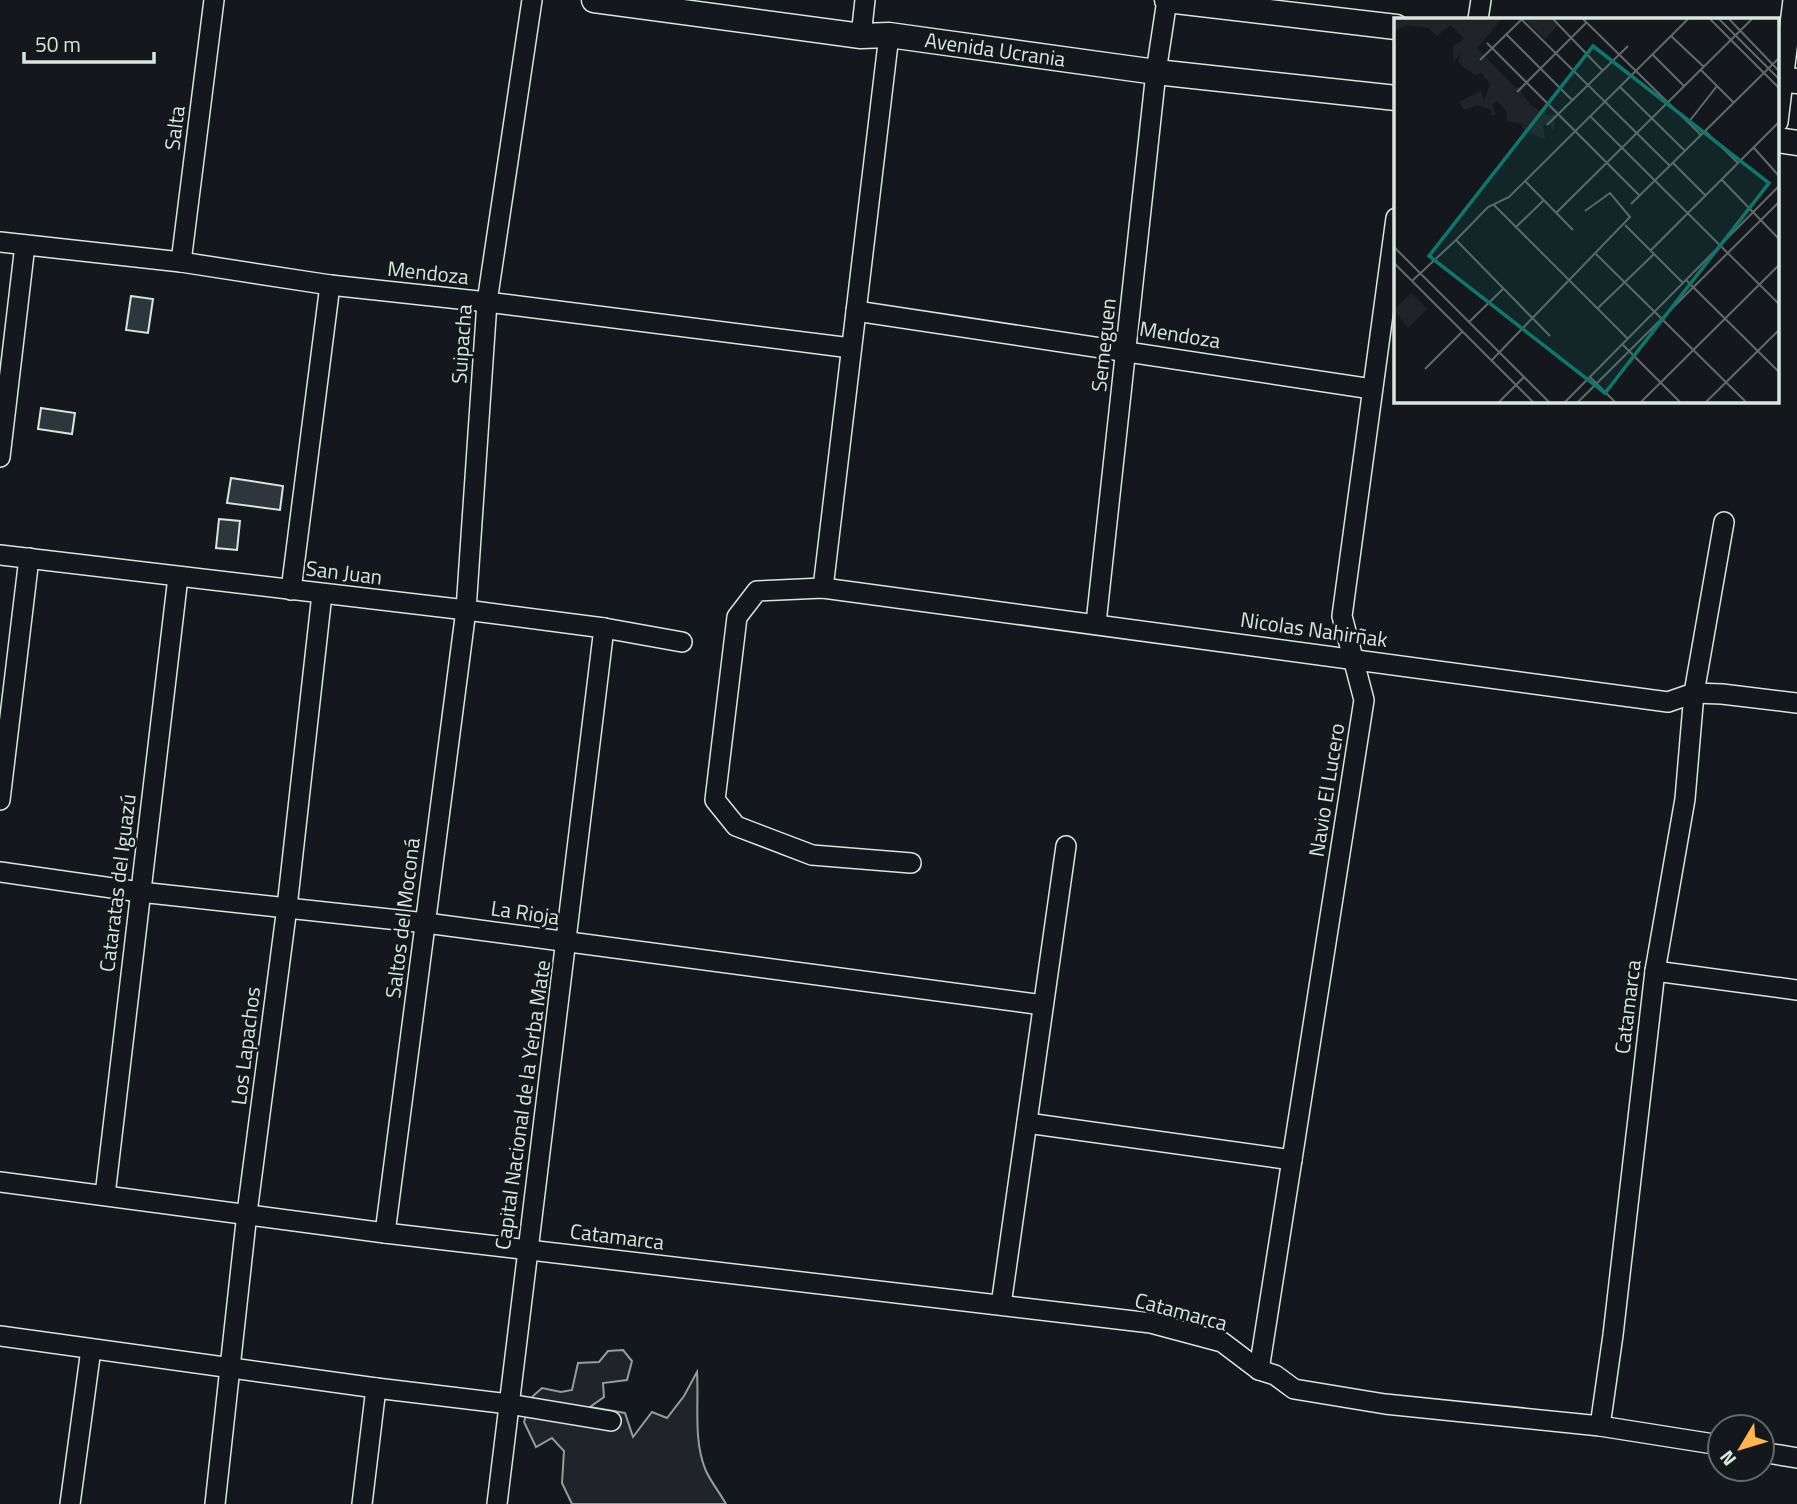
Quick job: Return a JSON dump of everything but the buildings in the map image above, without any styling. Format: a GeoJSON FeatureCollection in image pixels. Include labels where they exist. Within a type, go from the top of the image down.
{"type":"FeatureCollection","features":[{"type":"Feature","properties":{"kind":"main road","name":"Avenida Ucrania"},"geometry":{"type":"LineString","coordinates":[[594,0],[861,36],[890,35],[1156,72],[1394,98]]}},
{"type":"Feature","properties":{"kind":"main road"},"geometry":{"type":"LineString","coordinates":[[1167,0],[1394,27]]}},
{"type":"Feature","properties":{"kind":"street","name":"Salta"},"geometry":{"type":"LineString","coordinates":[[181,262],[214,0]]}},
{"type":"Feature","properties":{"kind":"street","name":"Suipacha"},"geometry":{"type":"LineString","coordinates":[[466,610],[487,302],[532,0]]}},
{"type":"Feature","properties":{"kind":"street"},"geometry":{"type":"LineString","coordinates":[[861,36],[865,0]]}},
{"type":"Feature","properties":{"kind":"street","name":"Semeguen"},"geometry":{"type":"LineString","coordinates":[[1096,623],[1156,72],[1167,0]]}},
{"type":"Feature","properties":{"kind":"street"},"geometry":{"type":"LineString","coordinates":[[1478,18],[1480,0]]}},
{"type":"Feature","properties":{"kind":"street"},"geometry":{"type":"LineString","coordinates":[[1780,112],[1786,80],[1793,0]]}},
{"type":"Feature","properties":{"kind":"street"},"geometry":{"type":"LineString","coordinates":[[823,588],[890,35]]}},
{"type":"Feature","properties":{"kind":"street","name":"Navio El Lucero"},"geometry":{"type":"LineString","coordinates":[[1259,1370],[1364,700],[1342,616],[1394,232]]}},
{"type":"Feature","properties":{"kind":"street","name":"Mendoza"},"geometry":{"type":"LineString","coordinates":[[0,242],[181,262],[330,285],[851,348]]}},
{"type":"Feature","properties":{"kind":"street"},"geometry":{"type":"LineString","coordinates":[[0,457],[25,245]]}},
{"type":"Feature","properties":{"kind":"street"},"geometry":{"type":"LineString","coordinates":[[291,590],[330,285]]}},
{"type":"Feature","properties":{"kind":"street","name":"Mendoza"},"geometry":{"type":"LineString","coordinates":[[856,311],[1372,389]]}},
{"type":"Feature","properties":{"kind":"street","name":"Catamarca"},"geometry":{"type":"LineString","coordinates":[[0,1182],[386,1233],[1151,1323],[1222,1342],[1259,1370],[1275,1375],[1294,1389],[1385,1404],[1600,1426],[1655,971],[1685,799],[1694,693],[1724,522]]}},
{"type":"Feature","properties":{"kind":"street","name":"San Juan"},"geometry":{"type":"LineString","coordinates":[[0,555],[466,610],[604,628],[682,642]]}},
{"type":"Feature","properties":{"kind":"street"},"geometry":{"type":"LineString","coordinates":[[0,800],[8,677],[29,558]]}},
{"type":"Feature","properties":{"kind":"street","name":"Cataratas del Iguazú"},"geometry":{"type":"LineString","coordinates":[[105,1195],[178,577]]}},
{"type":"Feature","properties":{"kind":"street","name":"Nicolas Nahirñak"},"geometry":{"type":"LineString","coordinates":[[911,863],[812,855],[736,826],[715,800],[737,617],[757,591],[823,588],[1668,702],[1694,693],[1797,703]]}},
{"type":"Feature","properties":{"kind":"street","name":"Los Lapachos"},"geometry":{"type":"LineString","coordinates":[[215,1504],[247,1213],[287,907],[322,594]]}},
{"type":"Feature","properties":{"kind":"street","name":"Saltos del Moconá"},"geometry":{"type":"LineString","coordinates":[[386,1233],[466,610]]}},
{"type":"Feature","properties":{"kind":"street","name":"Capital Nacional de la Yerba Mate"},"geometry":{"type":"LineString","coordinates":[[497,1504],[604,628]]}},
{"type":"Feature","properties":{"kind":"street"},"geometry":{"type":"LineString","coordinates":[[1001,1306],[1066,846]]}},
{"type":"Feature","properties":{"kind":"street","name":"La Rioja"},"geometry":{"type":"LineString","coordinates":[[0,872],[139,892],[426,923],[1043,1005]]}},
{"type":"Feature","properties":{"kind":"street"},"geometry":{"type":"LineString","coordinates":[[1655,971],[1797,990]]}},
{"type":"Feature","properties":{"kind":"street"},"geometry":{"type":"LineString","coordinates":[[1027,1123],[1292,1160]]}},
{"type":"Feature","properties":{"kind":"street"},"geometry":{"type":"LineString","coordinates":[[0,1336],[611,1420]]}},
{"type":"Feature","properties":{"kind":"street"},"geometry":{"type":"LineString","coordinates":[[70,1504],[91,1349]]}},
{"type":"Feature","properties":{"kind":"street"},"geometry":{"type":"LineString","coordinates":[[362,1504],[376,1388]]}},
{"type":"Feature","properties":{"kind":"street"},"geometry":{"type":"LineString","coordinates":[[1600,1426],[1706,1443]]}},
{"type":"Feature","properties":{"kind":"street"},"geometry":{"type":"LineString","coordinates":[[1776,1454],[1797,1458]]}},
{"type":"Feature","properties":{"kind":"shaded area"},"geometry":{"type":"Polygon","coordinates":[[[623,1350],[632,1361],[627,1380],[603,1383],[604,1397],[590,1407],[625,1413],[633,1437],[652,1412],[667,1418],[684,1396],[697,1372],[699,1447],[708,1475],[726,1504],[572,1504],[562,1483],[564,1451],[552,1438],[536,1447],[524,1422],[533,1396],[542,1388],[561,1392],[572,1390],[578,1363],[599,1362],[608,1351],[623,1350]]]}}]}
